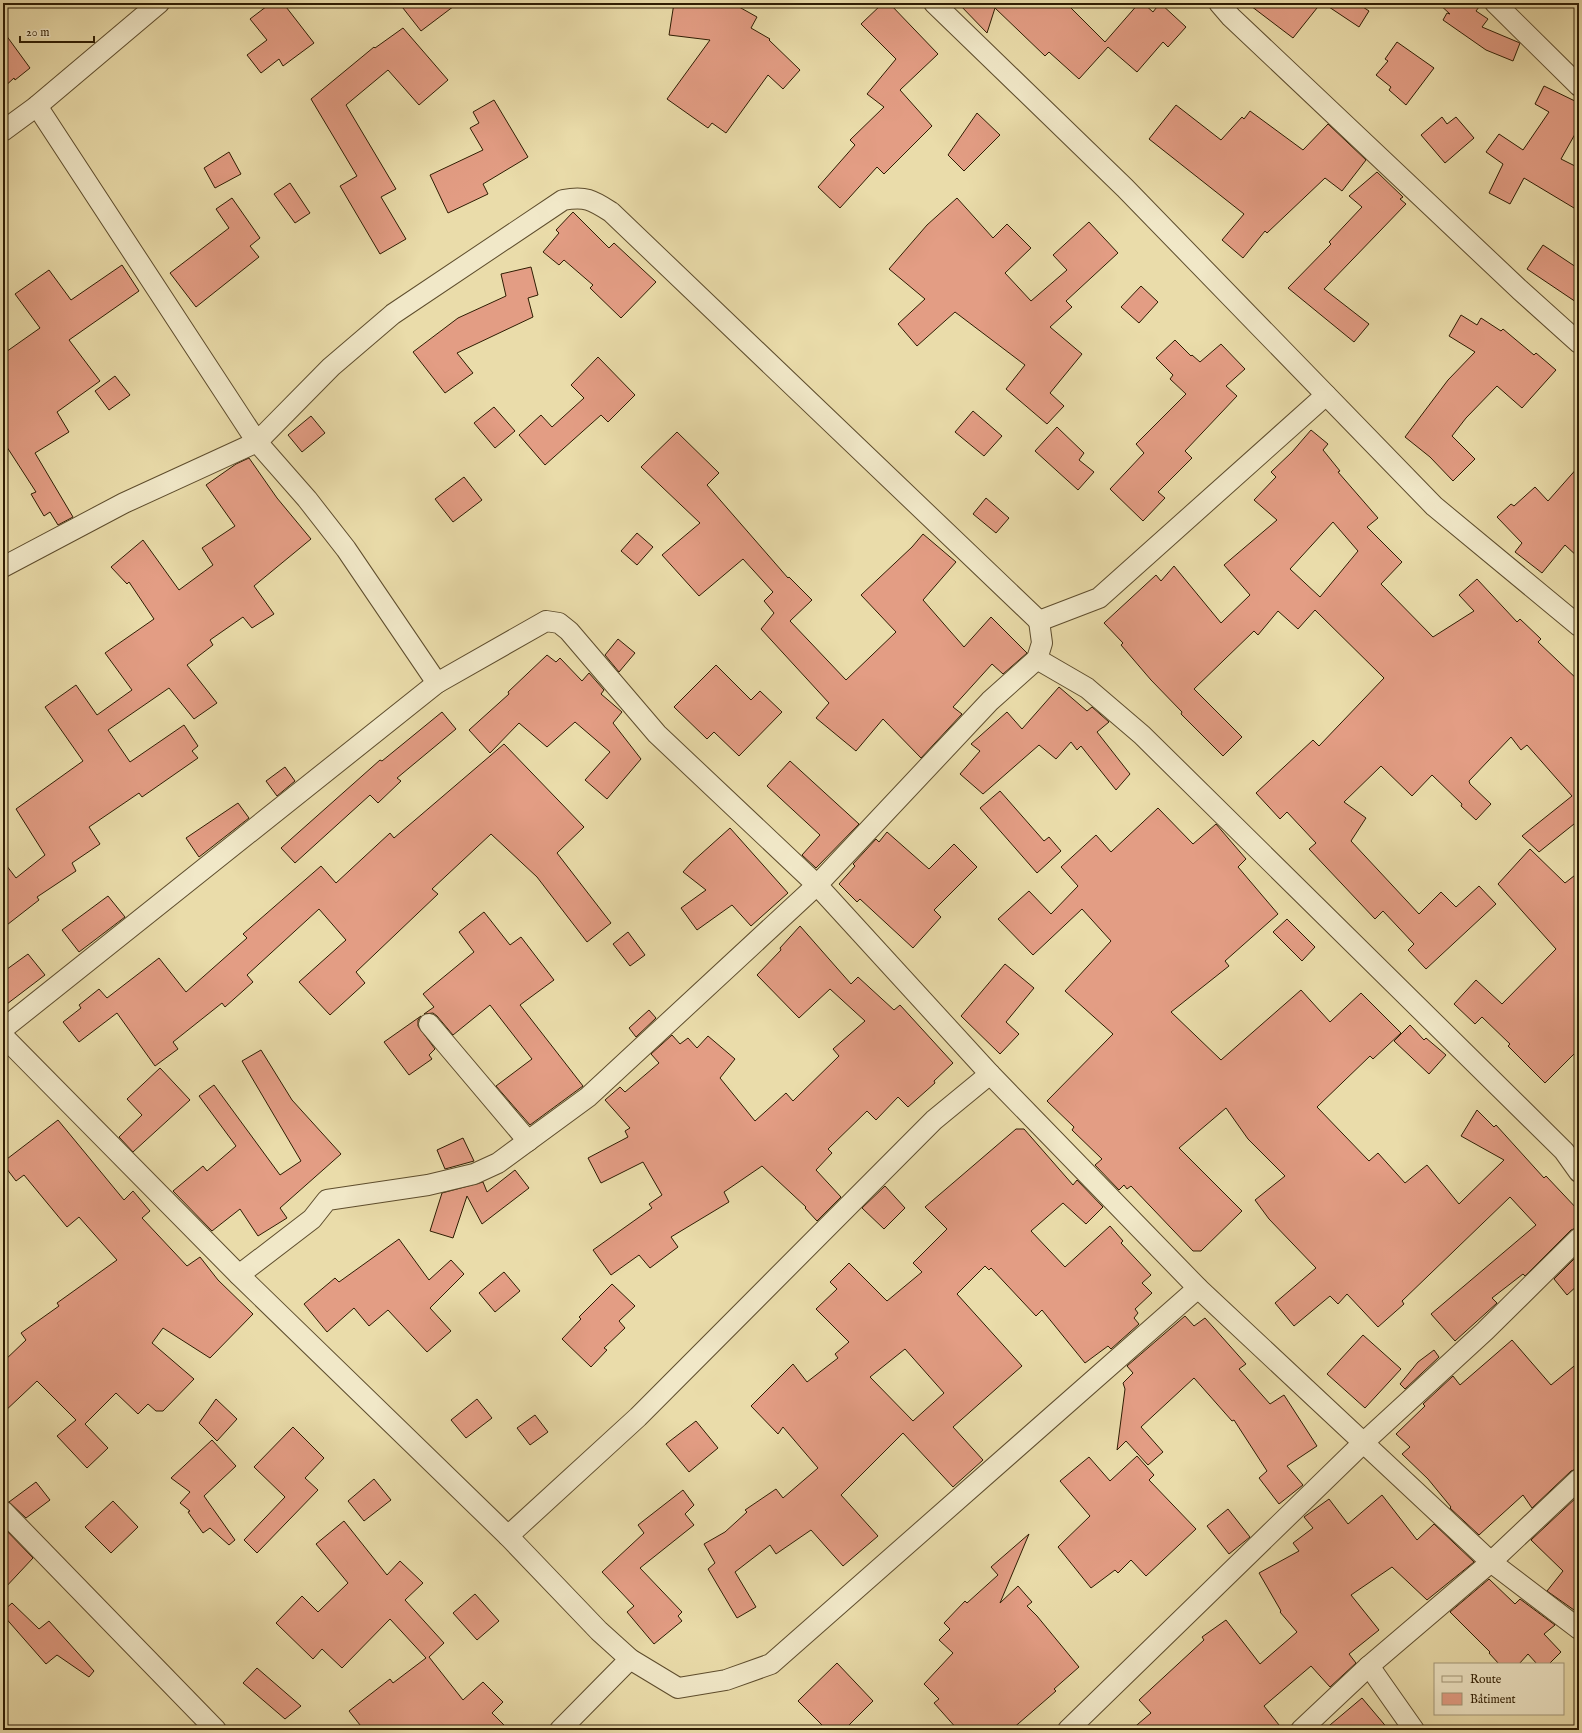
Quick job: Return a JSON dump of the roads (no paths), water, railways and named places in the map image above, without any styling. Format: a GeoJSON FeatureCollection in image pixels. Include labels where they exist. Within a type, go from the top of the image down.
{"type":"FeatureCollection","features":[{"type":"Feature","properties":{"kind":"street"},"geometry":{"type":"LineString","coordinates":[[3,130],[37,106],[159,3]]}},
{"type":"Feature","properties":{"kind":"street"},"geometry":{"type":"LineString","coordinates":[[934,3],[1125,188],[1434,506],[1579,626]]}},
{"type":"Feature","properties":{"kind":"street"},"geometry":{"type":"LineString","coordinates":[[1219,3],[1231,17],[1503,274],[1579,343]]}},
{"type":"Feature","properties":{"kind":"street"},"geometry":{"type":"LineString","coordinates":[[1495,3],[1579,86]]}},
{"type":"Feature","properties":{"kind":"street"},"geometry":{"type":"LineString","coordinates":[[37,106],[257,442],[307,499],[346,549],[437,683]]}},
{"type":"Feature","properties":{"kind":"street"},"geometry":{"type":"LineString","coordinates":[[3,567],[124,503],[257,442],[331,367],[393,314],[563,200],[579,197],[594,201],[611,212],[1039,622],[1042,643],[1037,659],[990,701],[817,885],[588,1097],[498,1162],[474,1174],[428,1185],[327,1200],[312,1219],[239,1275]]}},
{"type":"Feature","properties":{"kind":"street"},"geometry":{"type":"LineString","coordinates":[[1039,622],[1098,598],[1326,395]]}},
{"type":"Feature","properties":{"kind":"street"},"geometry":{"type":"LineString","coordinates":[[3,1029],[437,683],[546,622],[559,623],[569,630],[657,734],[817,885],[990,1074],[1198,1288],[1491,1562],[1579,1629]]}},
{"type":"Feature","properties":{"kind":"street"},"geometry":{"type":"LineString","coordinates":[[1037,659],[1087,688],[1142,735],[1564,1151],[1579,1172]]}},
{"type":"Feature","properties":{"kind":"street"},"geometry":{"type":"LineString","coordinates":[[429,1024],[528,1141]]}},
{"type":"Feature","properties":{"kind":"street"},"geometry":{"type":"LineString","coordinates":[[3,1036],[239,1275],[508,1536],[599,1631],[630,1659],[678,1688],[726,1680],[771,1664],[1198,1288]]}},
{"type":"Feature","properties":{"kind":"street"},"geometry":{"type":"LineString","coordinates":[[508,1536],[638,1417],[934,1120],[990,1074]]}},
{"type":"Feature","properties":{"kind":"street"},"geometry":{"type":"LineString","coordinates":[[1068,1730],[1363,1443],[1485,1331],[1579,1238]]}},
{"type":"Feature","properties":{"kind":"street"},"geometry":{"type":"LineString","coordinates":[[1301,1730],[1369,1666],[1491,1562],[1579,1479]]}},
{"type":"Feature","properties":{"kind":"street"},"geometry":{"type":"LineString","coordinates":[[3,1511],[216,1730]]}},
{"type":"Feature","properties":{"kind":"street"},"geometry":{"type":"LineString","coordinates":[[560,1730],[630,1659]]}},
{"type":"Feature","properties":{"kind":"street"},"geometry":{"type":"LineString","coordinates":[[1369,1666],[1414,1730]]}}]}
